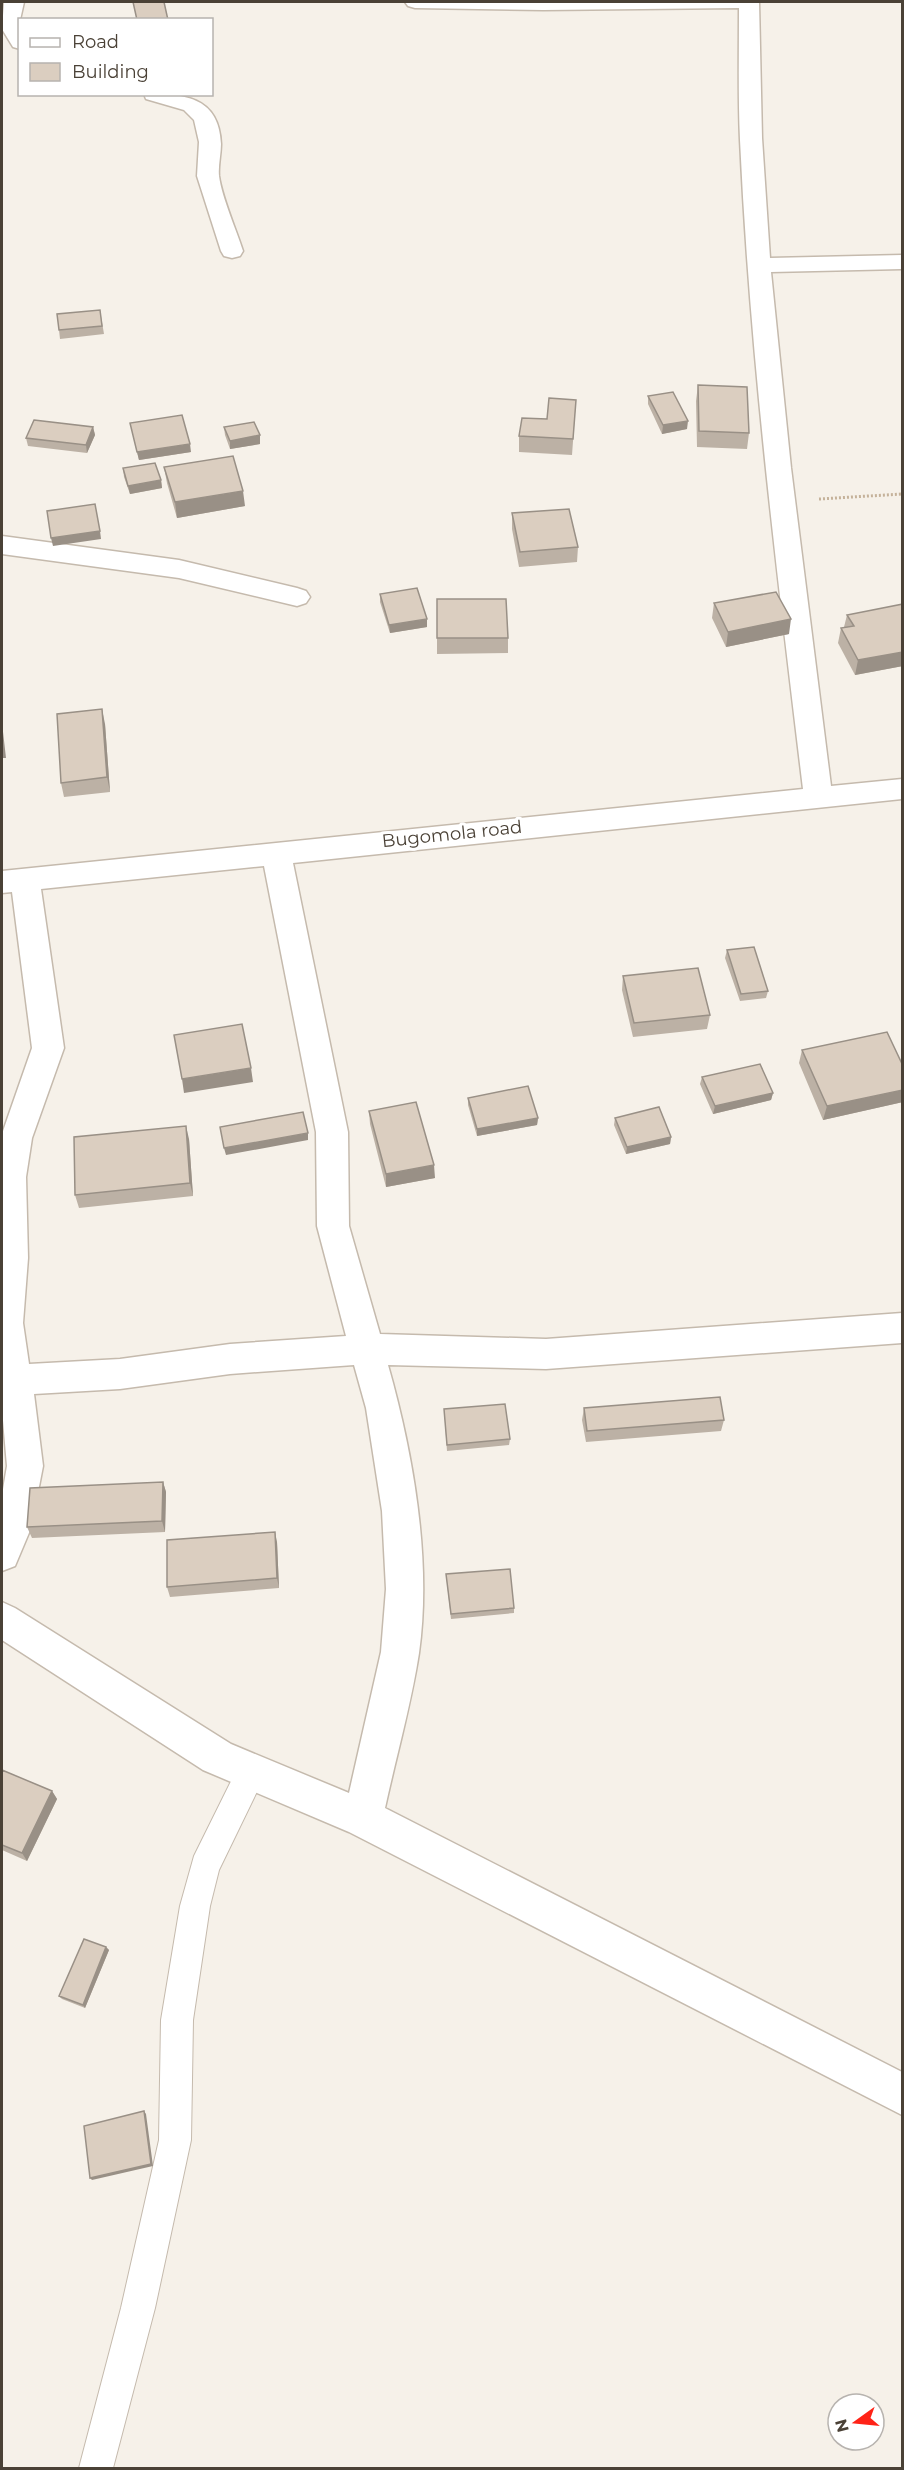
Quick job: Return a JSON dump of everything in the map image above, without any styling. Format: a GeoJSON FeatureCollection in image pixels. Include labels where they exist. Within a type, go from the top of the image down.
{"type":"FeatureCollection","features":[{"type":"Feature","properties":{"kind":"street"},"geometry":{"type":"LineString","coordinates":[[14,2],[10,23],[18,41]]}},
{"type":"Feature","properties":{"kind":"street"},"geometry":{"type":"LineString","coordinates":[[415,2],[543,4],[749,2],[751,136],[760,265],[782,501],[818,797]]}},
{"type":"Feature","properties":{"kind":"street"},"geometry":{"type":"LineString","coordinates":[[161,96],[192,105],[204,118],[210,142],[208,176],[232,251]]}},
{"type":"Feature","properties":{"kind":"street"},"geometry":{"type":"LineString","coordinates":[[760,265],[903,262]]}},
{"type":"Feature","properties":{"kind":"street"},"geometry":{"type":"LineString","coordinates":[[2,545],[179,569],[297,597]]}},
{"type":"Feature","properties":{"kind":"street","name":"Bugomola road"},"geometry":{"type":"LineString","coordinates":[[13,881],[276,852],[903,789]]}},
{"type":"Feature","properties":{"kind":"street"},"geometry":{"type":"LineString","coordinates":[[276,852],[332,1132],[333,1226],[383,1408],[400,1511],[404,1589],[400,1653],[363,1818]]}},
{"type":"Feature","properties":{"kind":"street"},"geometry":{"type":"LineString","coordinates":[[2,1554],[13,1528],[25,1466],[6,1323],[11,1258],[10,1177],[16,1138],[48,1048],[13,881]]}},
{"type":"Feature","properties":{"kind":"street"},"geometry":{"type":"LineString","coordinates":[[15,1380],[120,1374],[230,1359],[367,1349],[546,1354],[903,1328]]}},
{"type":"Feature","properties":{"kind":"street"},"geometry":{"type":"LineString","coordinates":[[2,1620],[218,1756],[363,1818],[903,2094]]}},
{"type":"Feature","properties":{"kind":"lane"},"geometry":{"type":"LineString","coordinates":[[96,2469],[138,2308],[175,2140],[177,2020],[195,1906],[205,1867],[252,1772]]}},
{"type":"Feature","properties":{"kind":"path"},"geometry":{"type":"LineString","coordinates":[[782,501],[903,494]]}},
{"type":"Feature","properties":{"kind":"building"},"geometry":{"type":"Polygon","coordinates":[[[133,2],[164,2],[168,18],[137,18],[133,2]]]}},
{"type":"Feature","properties":{"kind":"building"},"geometry":{"type":"Polygon","coordinates":[[[100,310],[102,326],[59,330],[57,314],[100,310]]]}},
{"type":"Feature","properties":{"kind":"building"},"geometry":{"type":"Polygon","coordinates":[[[698,385],[747,387],[749,433],[699,431],[698,385]]]}},
{"type":"Feature","properties":{"kind":"building"},"geometry":{"type":"Polygon","coordinates":[[[673,392],[688,421],[663,425],[648,396],[673,392]]]}},
{"type":"Feature","properties":{"kind":"building"},"geometry":{"type":"Polygon","coordinates":[[[549,398],[576,400],[573,439],[519,436],[522,418],[547,419],[549,398]]]}},
{"type":"Feature","properties":{"kind":"building"},"geometry":{"type":"Polygon","coordinates":[[[182,415],[190,444],[137,452],[130,423],[182,415]]]}},
{"type":"Feature","properties":{"kind":"building"},"geometry":{"type":"Polygon","coordinates":[[[34,420],[93,427],[86,445],[26,438],[34,420]]]}},
{"type":"Feature","properties":{"kind":"building"},"geometry":{"type":"Polygon","coordinates":[[[254,422],[260,435],[230,441],[224,427],[254,422]]]}},
{"type":"Feature","properties":{"kind":"building"},"geometry":{"type":"Polygon","coordinates":[[[233,456],[243,491],[175,502],[164,467],[233,456]]]}},
{"type":"Feature","properties":{"kind":"building"},"geometry":{"type":"Polygon","coordinates":[[[155,463],[161,480],[128,486],[123,468],[155,463]]]}},
{"type":"Feature","properties":{"kind":"building"},"geometry":{"type":"Polygon","coordinates":[[[95,504],[100,531],[51,538],[47,511],[95,504]]]}},
{"type":"Feature","properties":{"kind":"building"},"geometry":{"type":"Polygon","coordinates":[[[569,509],[578,547],[520,552],[512,513],[569,509]]]}},
{"type":"Feature","properties":{"kind":"building"},"geometry":{"type":"Polygon","coordinates":[[[417,588],[427,619],[389,625],[380,594],[417,588]]]}},
{"type":"Feature","properties":{"kind":"building"},"geometry":{"type":"Polygon","coordinates":[[[776,592],[791,619],[728,632],[714,603],[776,592]]]}},
{"type":"Feature","properties":{"kind":"building"},"geometry":{"type":"Polygon","coordinates":[[[437,599],[506,599],[508,638],[437,638],[437,599]]]}},
{"type":"Feature","properties":{"kind":"building"},"geometry":{"type":"Polygon","coordinates":[[[903,604],[903,652],[858,660],[841,628],[854,626],[847,615],[903,604]]]}},
{"type":"Feature","properties":{"kind":"building"},"geometry":{"type":"Polygon","coordinates":[[[102,709],[107,777],[61,783],[57,714],[102,709]]]}},
{"type":"Feature","properties":{"kind":"building"},"geometry":{"type":"Polygon","coordinates":[[[754,947],[768,991],[741,994],[727,950],[754,947]]]}},
{"type":"Feature","properties":{"kind":"building"},"geometry":{"type":"Polygon","coordinates":[[[698,968],[710,1015],[634,1023],[623,976],[698,968]]]}},
{"type":"Feature","properties":{"kind":"building"},"geometry":{"type":"Polygon","coordinates":[[[242,1024],[251,1068],[182,1079],[174,1035],[242,1024]]]}},
{"type":"Feature","properties":{"kind":"building"},"geometry":{"type":"Polygon","coordinates":[[[887,1032],[903,1066],[903,1090],[827,1106],[802,1050],[887,1032]]]}},
{"type":"Feature","properties":{"kind":"building"},"geometry":{"type":"Polygon","coordinates":[[[760,1064],[773,1093],[715,1106],[702,1077],[760,1064]]]}},
{"type":"Feature","properties":{"kind":"building"},"geometry":{"type":"Polygon","coordinates":[[[528,1086],[538,1118],[477,1129],[468,1098],[528,1086]]]}},
{"type":"Feature","properties":{"kind":"building"},"geometry":{"type":"Polygon","coordinates":[[[416,1102],[434,1165],[386,1174],[369,1111],[416,1102]]]}},
{"type":"Feature","properties":{"kind":"building"},"geometry":{"type":"Polygon","coordinates":[[[659,1107],[671,1137],[627,1147],[615,1118],[659,1107]]]}},
{"type":"Feature","properties":{"kind":"building"},"geometry":{"type":"Polygon","coordinates":[[[303,1112],[308,1133],[224,1148],[220,1127],[303,1112]]]}},
{"type":"Feature","properties":{"kind":"building"},"geometry":{"type":"Polygon","coordinates":[[[186,1126],[190,1183],[75,1195],[74,1137],[186,1126]]]}},
{"type":"Feature","properties":{"kind":"building"},"geometry":{"type":"Polygon","coordinates":[[[720,1397],[724,1420],[587,1431],[584,1408],[720,1397]]]}},
{"type":"Feature","properties":{"kind":"building"},"geometry":{"type":"Polygon","coordinates":[[[505,1404],[510,1439],[447,1445],[444,1409],[505,1404]]]}},
{"type":"Feature","properties":{"kind":"building"},"geometry":{"type":"Polygon","coordinates":[[[163,1482],[162,1521],[27,1527],[30,1488],[163,1482]]]}},
{"type":"Feature","properties":{"kind":"building"},"geometry":{"type":"Polygon","coordinates":[[[275,1532],[277,1578],[167,1587],[167,1540],[275,1532]]]}},
{"type":"Feature","properties":{"kind":"building"},"geometry":{"type":"Polygon","coordinates":[[[510,1569],[514,1608],[451,1614],[446,1574],[510,1569]]]}},
{"type":"Feature","properties":{"kind":"building"},"geometry":{"type":"Polygon","coordinates":[[[2,1770],[52,1791],[22,1853],[2,1845],[2,1770]]]}},
{"type":"Feature","properties":{"kind":"building"},"geometry":{"type":"Polygon","coordinates":[[[84,1939],[106,1947],[83,2005],[59,1996],[84,1939]]]}},
{"type":"Feature","properties":{"kind":"building"},"geometry":{"type":"Polygon","coordinates":[[[144,2111],[151,2164],[90,2178],[84,2126],[144,2111]]]}}]}
